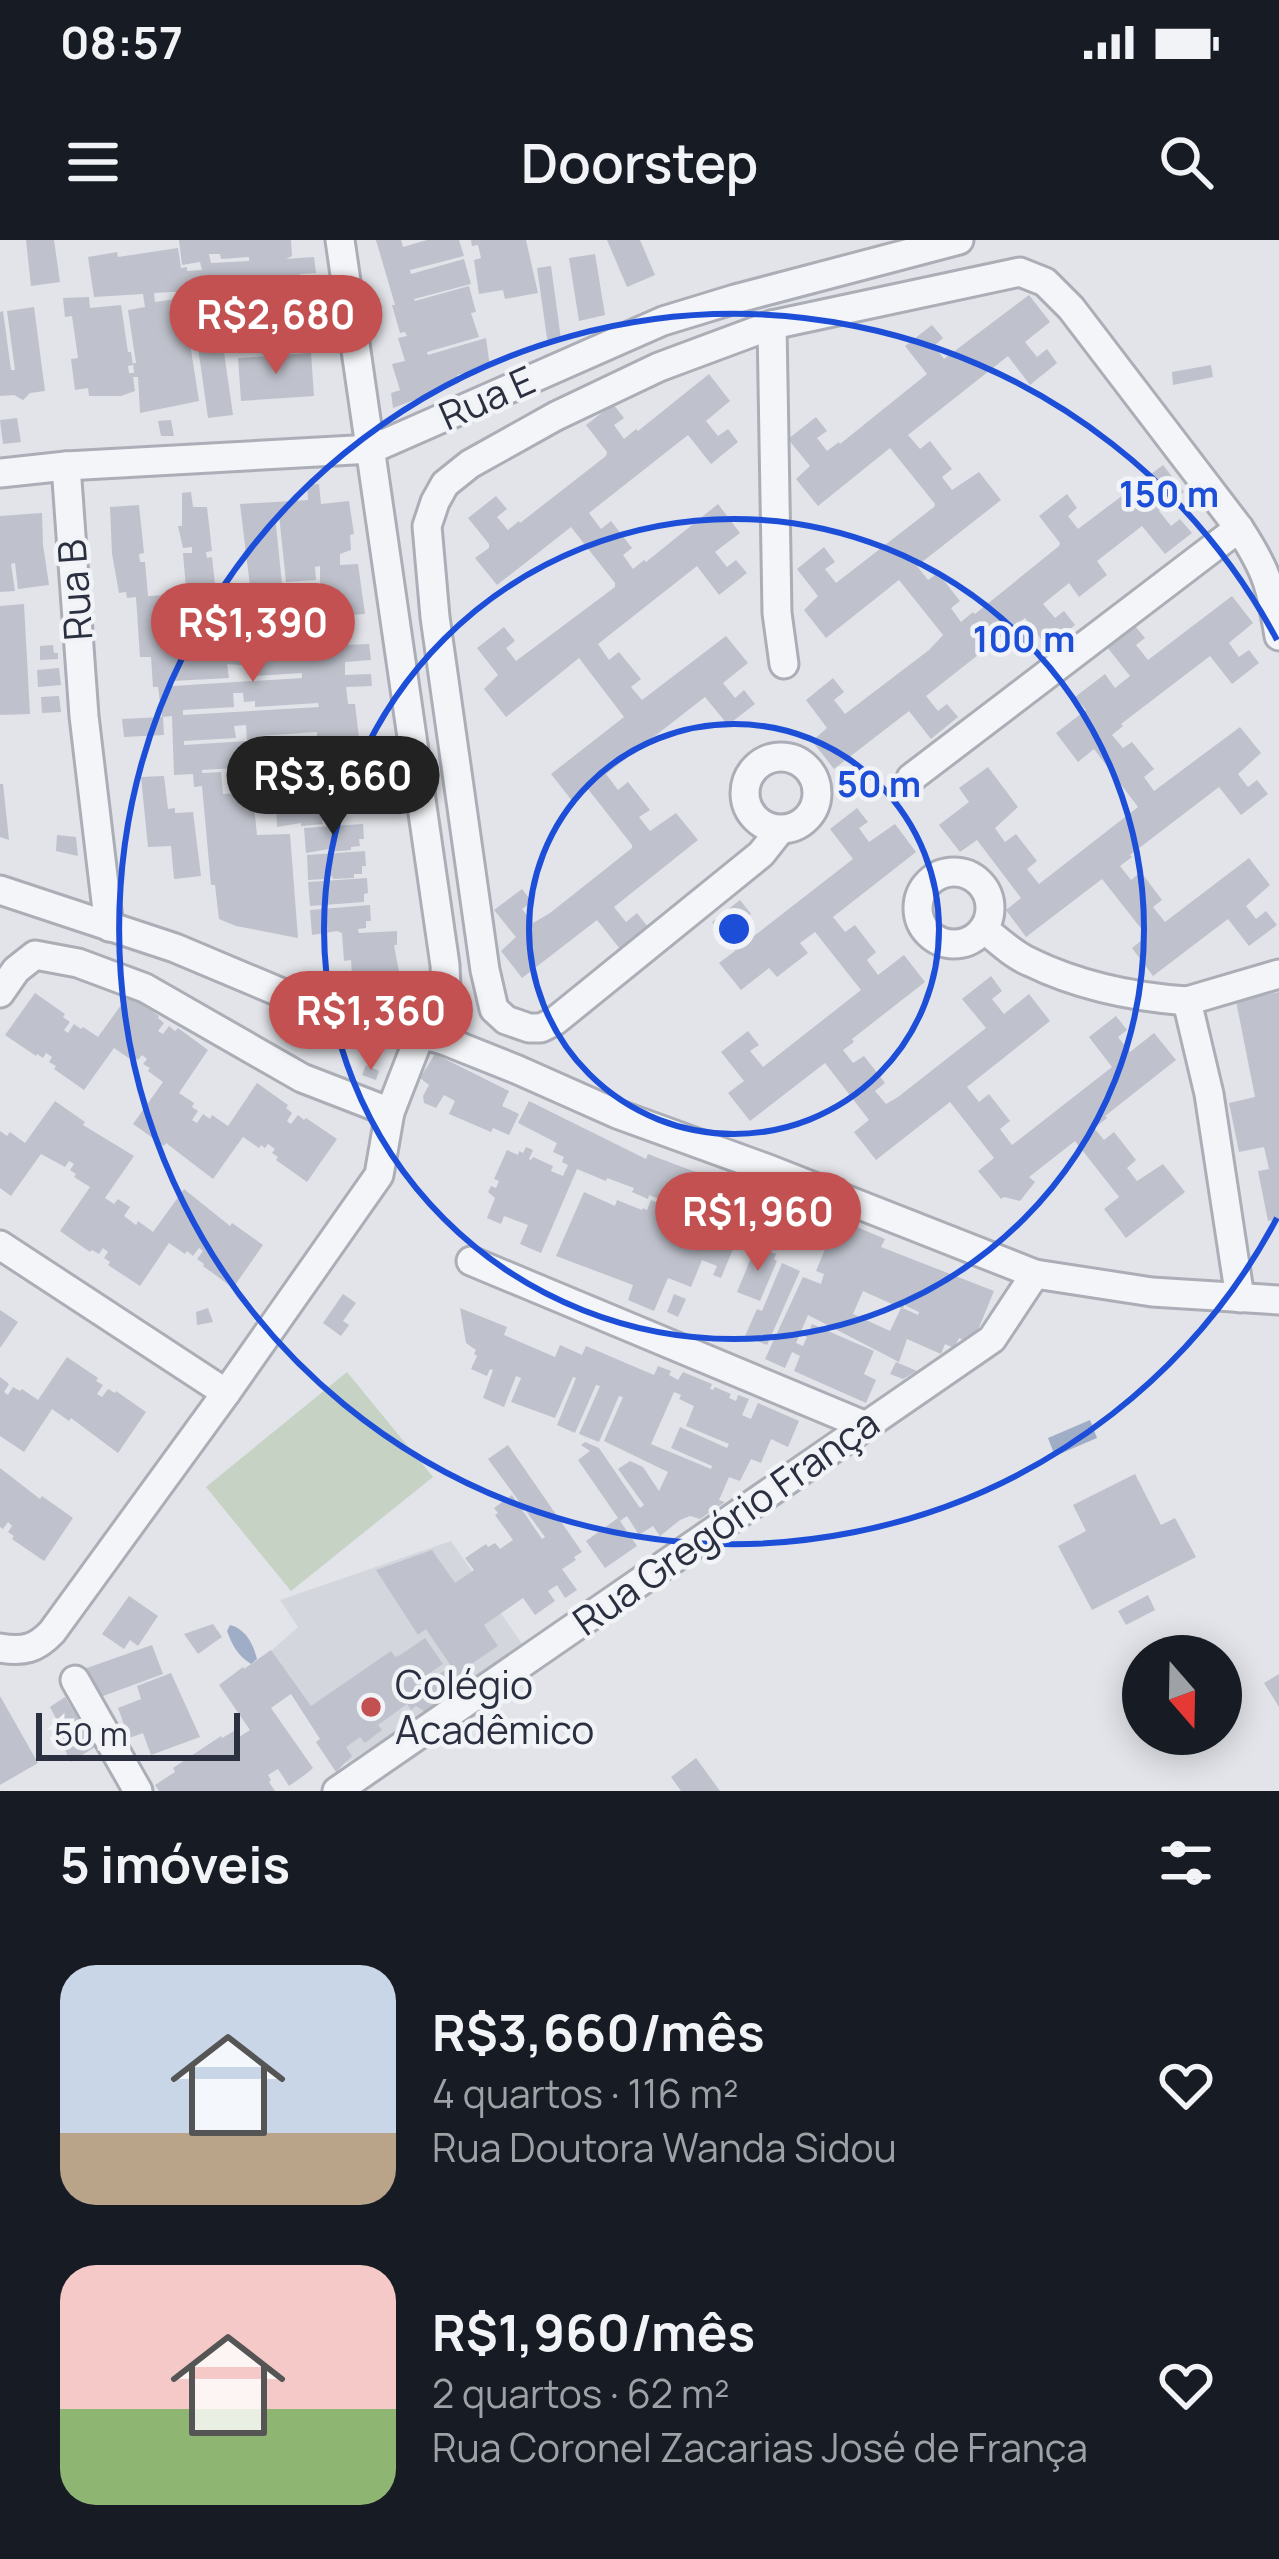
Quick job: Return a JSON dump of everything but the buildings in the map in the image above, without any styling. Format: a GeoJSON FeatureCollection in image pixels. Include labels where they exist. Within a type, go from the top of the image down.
{"type":"FeatureCollection","features":[{"type":"Feature","properties":{"kind":"street"},"geometry":{"type":"LineString","coordinates":[[0,1648],[25,1651],[52,1632],[226,1393],[379,1175],[390,1112],[447,1015],[446,965],[340,240]]}},
{"type":"Feature","properties":{"kind":"street","name":"Rua E"},"geometry":{"type":"LineString","coordinates":[[0,472],[372,449],[663,321],[943,242]]}},
{"type":"Feature","properties":{"kind":"street"},"geometry":{"type":"LineString","coordinates":[[780,830],[760,854],[555,1021],[529,1028],[498,1014],[485,970],[435,617],[427,526],[445,484],[470,464],[556,416],[659,367],[772,326],[1020,272],[1045,282],[1071,308],[1239,528],[1271,587],[1279,636]]}},
{"type":"Feature","properties":{"kind":"street"},"geometry":{"type":"LineString","coordinates":[[772,326],[777,613],[784,664]]}},
{"type":"Feature","properties":{"kind":"street","name":"Rua B"},"geometry":{"type":"LineString","coordinates":[[66,466],[84,716],[109,927]]}},
{"type":"Feature","properties":{"kind":"street"},"geometry":{"type":"LineString","coordinates":[[911,778],[1239,528]]}},
{"type":"Feature","properties":{"kind":"street"},"geometry":{"type":"LineString","coordinates":[[0,890],[175,948],[327,1012],[431,1038],[518,1070],[617,1114],[1035,1274],[1152,1292],[1279,1300]]}},
{"type":"Feature","properties":{"kind":"street"},"geometry":{"type":"LineString","coordinates":[[984,928],[1026,961],[1135,997],[1186,1001],[1279,974]]}},
{"type":"Feature","properties":{"kind":"street"},"geometry":{"type":"LineString","coordinates":[[0,993],[34,955],[78,963],[145,988],[302,1078],[390,1112]]}},
{"type":"Feature","properties":{"kind":"street"},"geometry":{"type":"LineString","coordinates":[[1186,1001],[1209,1094],[1240,1298]]}},
{"type":"Feature","properties":{"kind":"street"},"geometry":{"type":"LineString","coordinates":[[0,1245],[226,1393]]}},
{"type":"Feature","properties":{"kind":"street"},"geometry":{"type":"LineString","coordinates":[[472,1262],[866,1426]]}},
{"type":"Feature","properties":{"kind":"street","name":"Rua Gregório França"},"geometry":{"type":"LineString","coordinates":[[337,1791],[992,1339],[1035,1274]]}},
{"type":"Feature","properties":{"kind":"street"},"geometry":{"type":"LineString","coordinates":[[75,1680],[138,1791]]}},
{"type":"Feature","properties":{"kind":"shaded area","name":"Colégio Acadêmico"},"geometry":{"type":"Polygon","coordinates":[[[451,1541],[525,1648],[347,1763],[271,1651],[298,1627],[280,1600],[451,1541]]]}},
{"type":"Feature","properties":{"kind":"green space"},"geometry":{"type":"Polygon","coordinates":[[[347,1372],[433,1477],[291,1591],[206,1487],[347,1372]]]}},
{"type":"Feature","properties":{"kind":"water"},"geometry":{"type":"Polygon","coordinates":[[[1090,1420],[1097,1438],[1055,1456],[1048,1438],[1090,1420]]]}},
{"type":"Feature","properties":{"kind":"water"},"geometry":{"type":"Polygon","coordinates":[[[230,1625],[251,1643],[257,1659],[251,1664],[233,1645],[227,1631],[230,1625]]]}},
{"type":"Feature","properties":{"kind":"place","name":"Colégio Acadêmico"},"geometry":{"type":"Point","coordinates":[371,1707]}}]}
